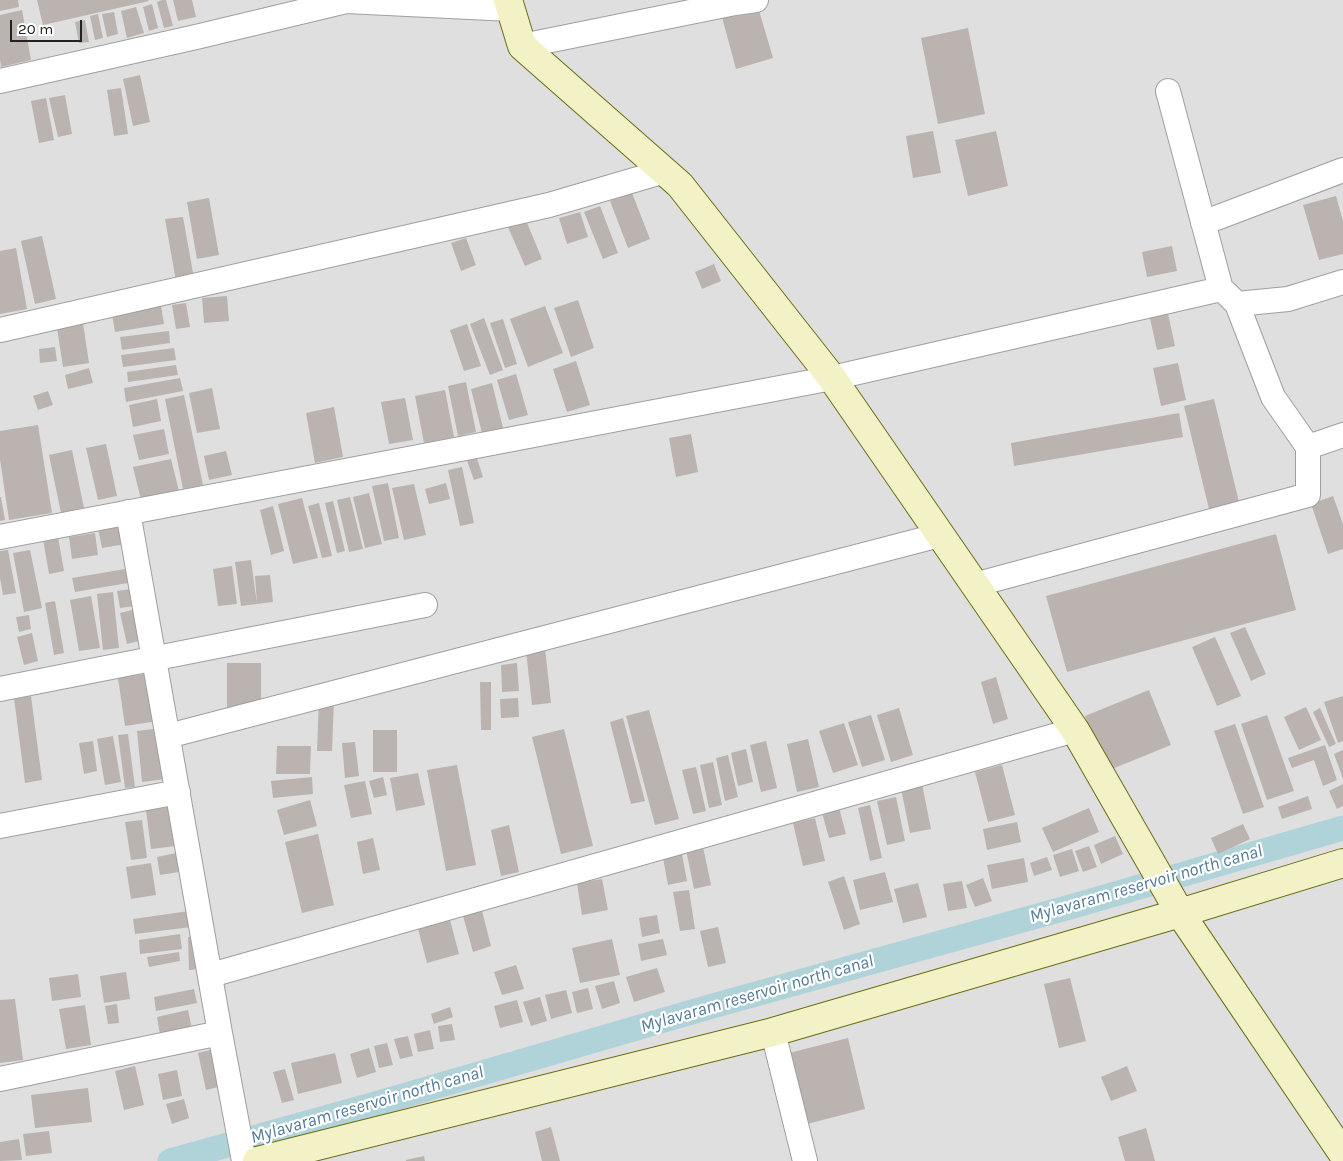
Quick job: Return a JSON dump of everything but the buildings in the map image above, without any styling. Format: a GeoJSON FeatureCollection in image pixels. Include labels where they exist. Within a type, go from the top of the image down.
{"type":"FeatureCollection","features":[{"type":"Feature","properties":{"kind":"main road"},"geometry":{"type":"LineString","coordinates":[[510,4],[522,46],[680,185],[832,378],[1075,730],[1180,913],[1343,1154]]}},
{"type":"Feature","properties":{"kind":"main road"},"geometry":{"type":"LineString","coordinates":[[257,1161],[773,1032],[1180,913],[1343,862]]}},
{"type":"Feature","properties":{"kind":"street"},"geometry":{"type":"LineString","coordinates":[[0,81],[196,37],[346,0],[510,4]]}},
{"type":"Feature","properties":{"kind":"street"},"geometry":{"type":"LineString","coordinates":[[522,46],[756,0]]}},
{"type":"Feature","properties":{"kind":"street"},"geometry":{"type":"LineString","coordinates":[[974,585],[1308,495],[1308,447],[1273,397],[1229,296],[1203,223],[1168,91]]}},
{"type":"Feature","properties":{"kind":"street"},"geometry":{"type":"LineString","coordinates":[[1203,223],[1343,170]]}},
{"type":"Feature","properties":{"kind":"street"},"geometry":{"type":"LineString","coordinates":[[0,330],[549,205],[665,171]]}},
{"type":"Feature","properties":{"kind":"street"},"geometry":{"type":"LineString","coordinates":[[0,537],[832,378],[1229,296],[1288,299],[1343,282]]}},
{"type":"Feature","properties":{"kind":"street"},"geometry":{"type":"LineString","coordinates":[[1308,447],[1343,435]]}},
{"type":"Feature","properties":{"kind":"street"},"geometry":{"type":"LineString","coordinates":[[128,512],[244,1161]]}},
{"type":"Feature","properties":{"kind":"street"},"geometry":{"type":"LineString","coordinates":[[168,736],[940,535]]}},
{"type":"Feature","properties":{"kind":"street"},"geometry":{"type":"LineString","coordinates":[[0,689],[425,605]]}},
{"type":"Feature","properties":{"kind":"street"},"geometry":{"type":"LineString","coordinates":[[211,975],[1075,730]]}},
{"type":"Feature","properties":{"kind":"street"},"geometry":{"type":"LineString","coordinates":[[0,826],[178,792]]}},
{"type":"Feature","properties":{"kind":"street"},"geometry":{"type":"LineString","coordinates":[[773,1032],[805,1161]]}},
{"type":"Feature","properties":{"kind":"street"},"geometry":{"type":"LineString","coordinates":[[0,1079],[220,1033]]}},
{"type":"Feature","properties":{"kind":"shaded area"},"geometry":{"type":"Polygon","coordinates":[[[0,0],[1343,0],[1343,1161],[0,1161],[0,0]]]}},
{"type":"Feature","properties":{"kind":"waterway","name":"Mylavaram reservoir north canal"},"geometry":{"type":"LineString","coordinates":[[170,1161],[1343,828]]}}]}
